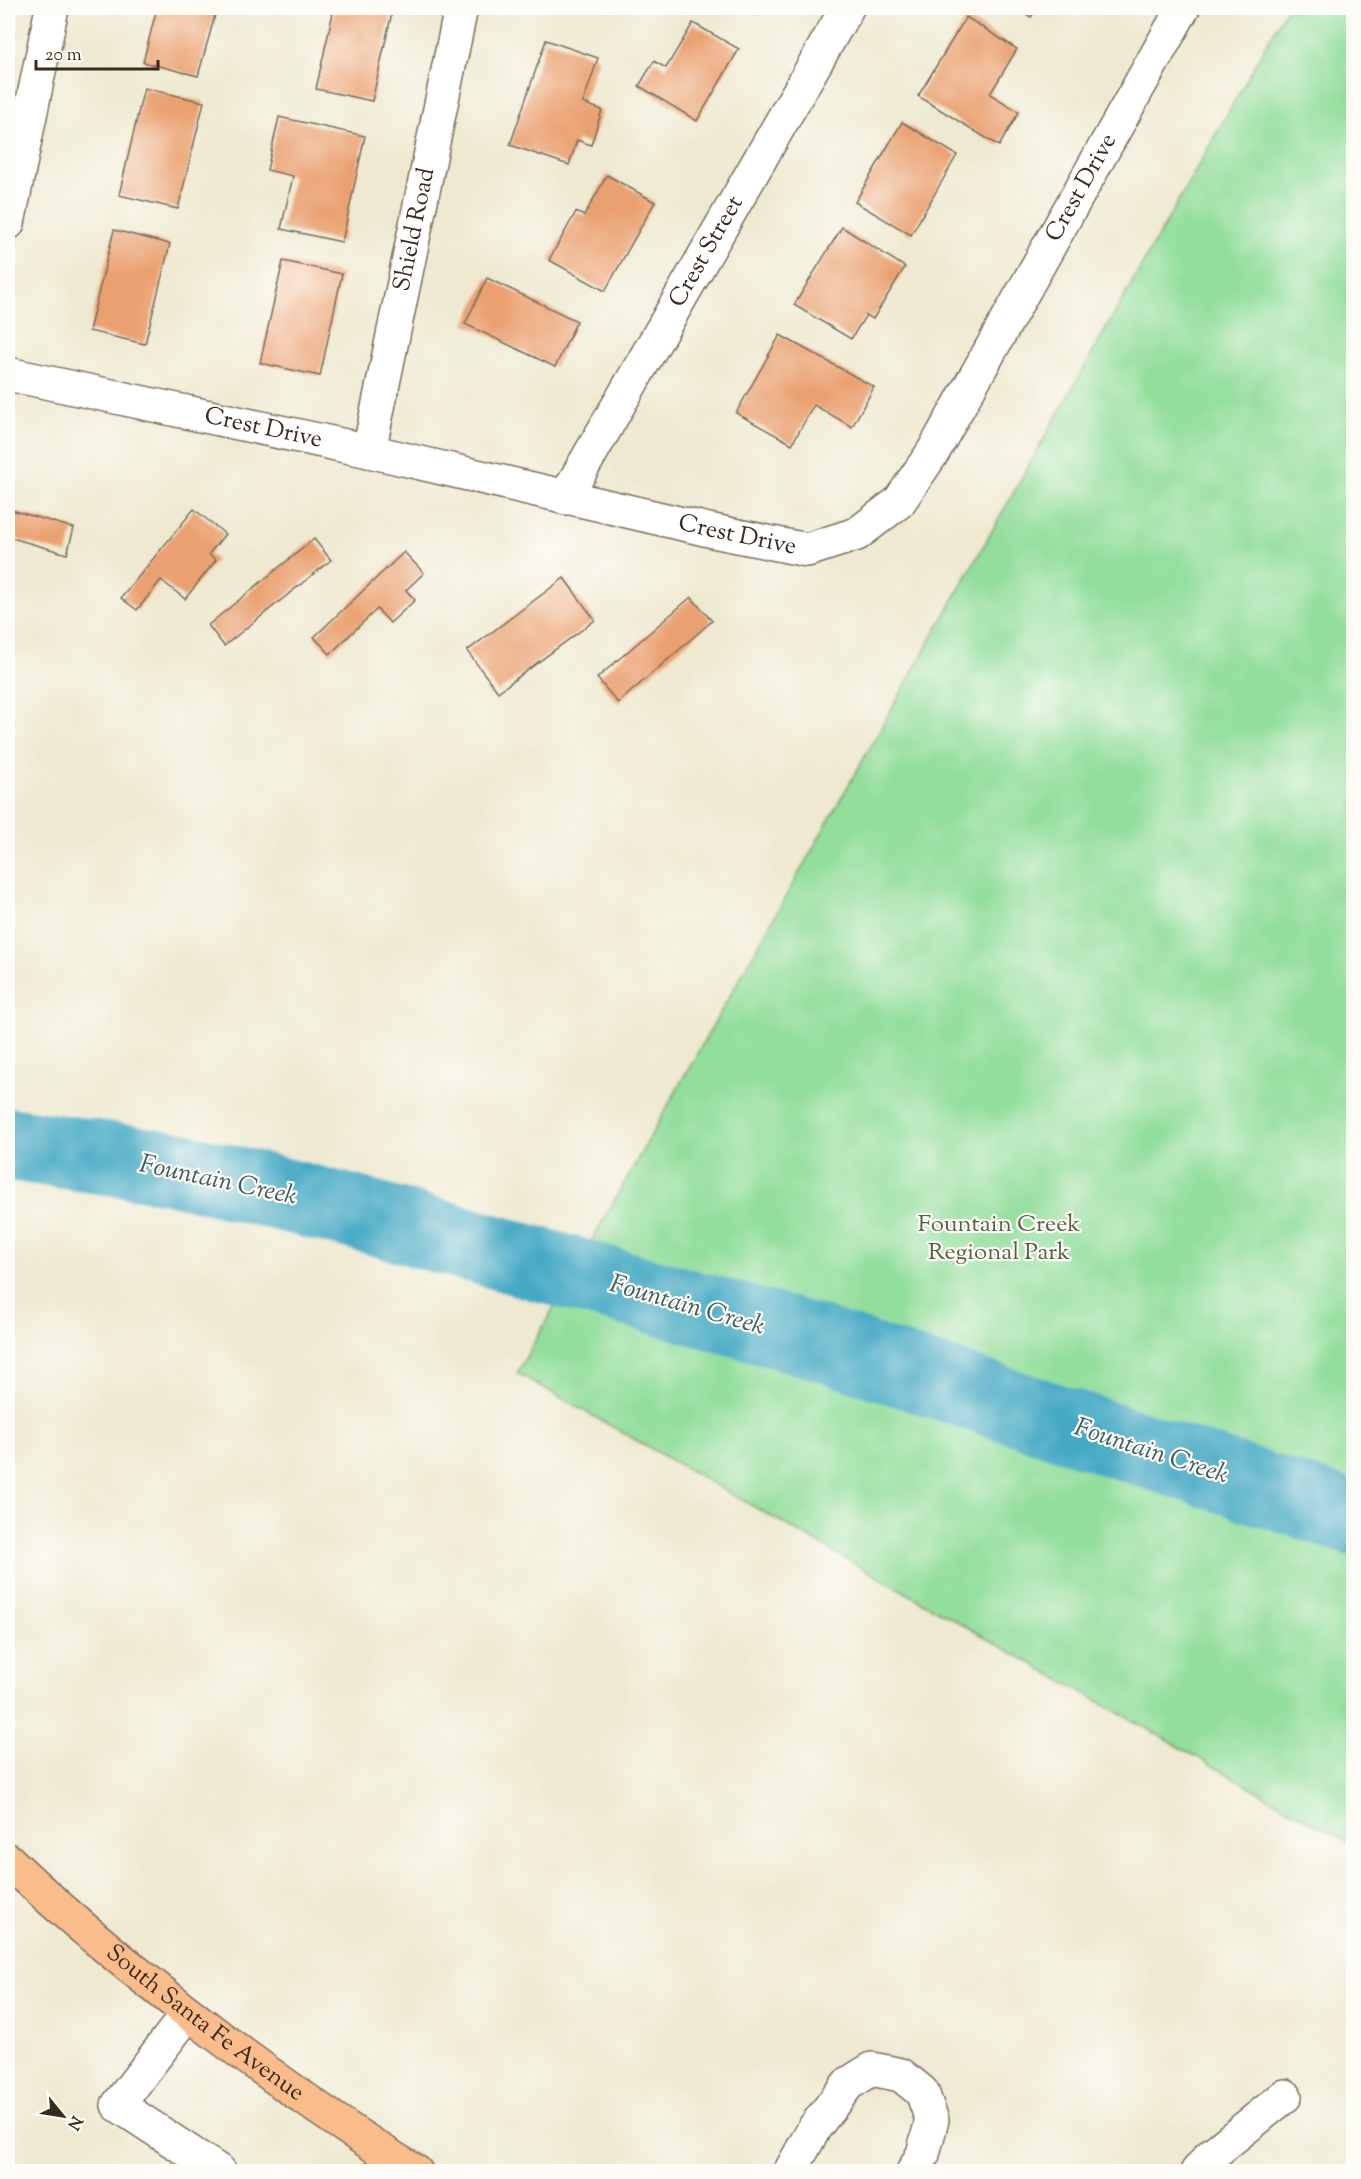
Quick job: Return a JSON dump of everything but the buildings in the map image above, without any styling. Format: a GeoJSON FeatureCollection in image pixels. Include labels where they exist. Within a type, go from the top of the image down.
{"type":"FeatureCollection","features":[{"type":"Feature","properties":{"kind":"main road","name":"South Santa Fe Avenue"},"geometry":{"type":"LineString","coordinates":[[8,1860],[93,1937],[188,2013],[369,2144],[416,2172]]}},
{"type":"Feature","properties":{"kind":"street"},"geometry":{"type":"LineString","coordinates":[[8,223],[52,8]]}},
{"type":"Feature","properties":{"kind":"street","name":"Shield Road"},"geometry":{"type":"LineString","coordinates":[[369,451],[461,8]]}},
{"type":"Feature","properties":{"kind":"street","name":"Crest Street"},"geometry":{"type":"LineString","coordinates":[[566,498],[847,8]]}},
{"type":"Feature","properties":{"kind":"street","name":"Crest Drive"},"geometry":{"type":"LineString","coordinates":[[8,374],[369,451],[566,498],[807,550],[858,534],[899,502],[933,452],[1183,8]]}},
{"type":"Feature","properties":{"kind":"street"},"geometry":{"type":"LineString","coordinates":[[188,2013],[118,2105],[220,2172]]}},
{"type":"Feature","properties":{"kind":"street"},"geometry":{"type":"LineString","coordinates":[[790,2172],[815,2127],[848,2084],[872,2069],[902,2075],[922,2092],[932,2120],[923,2154],[913,2172]]}},
{"type":"Feature","properties":{"kind":"street"},"geometry":{"type":"LineString","coordinates":[[1197,2172],[1209,2157],[1285,2096]]}},
{"type":"Feature","properties":{"kind":"green space","name":"Fountain Creek Regional Park"},"geometry":{"type":"Polygon","coordinates":[[[1287,8],[1354,8],[1353,1845],[517,1373],[1287,8]]]}},
{"type":"Feature","properties":{"kind":"waterway","name":"Fountain Creek"},"geometry":{"type":"LineString","coordinates":[[8,1144],[175,1168],[360,1214],[813,1341],[1354,1519]]}}]}
